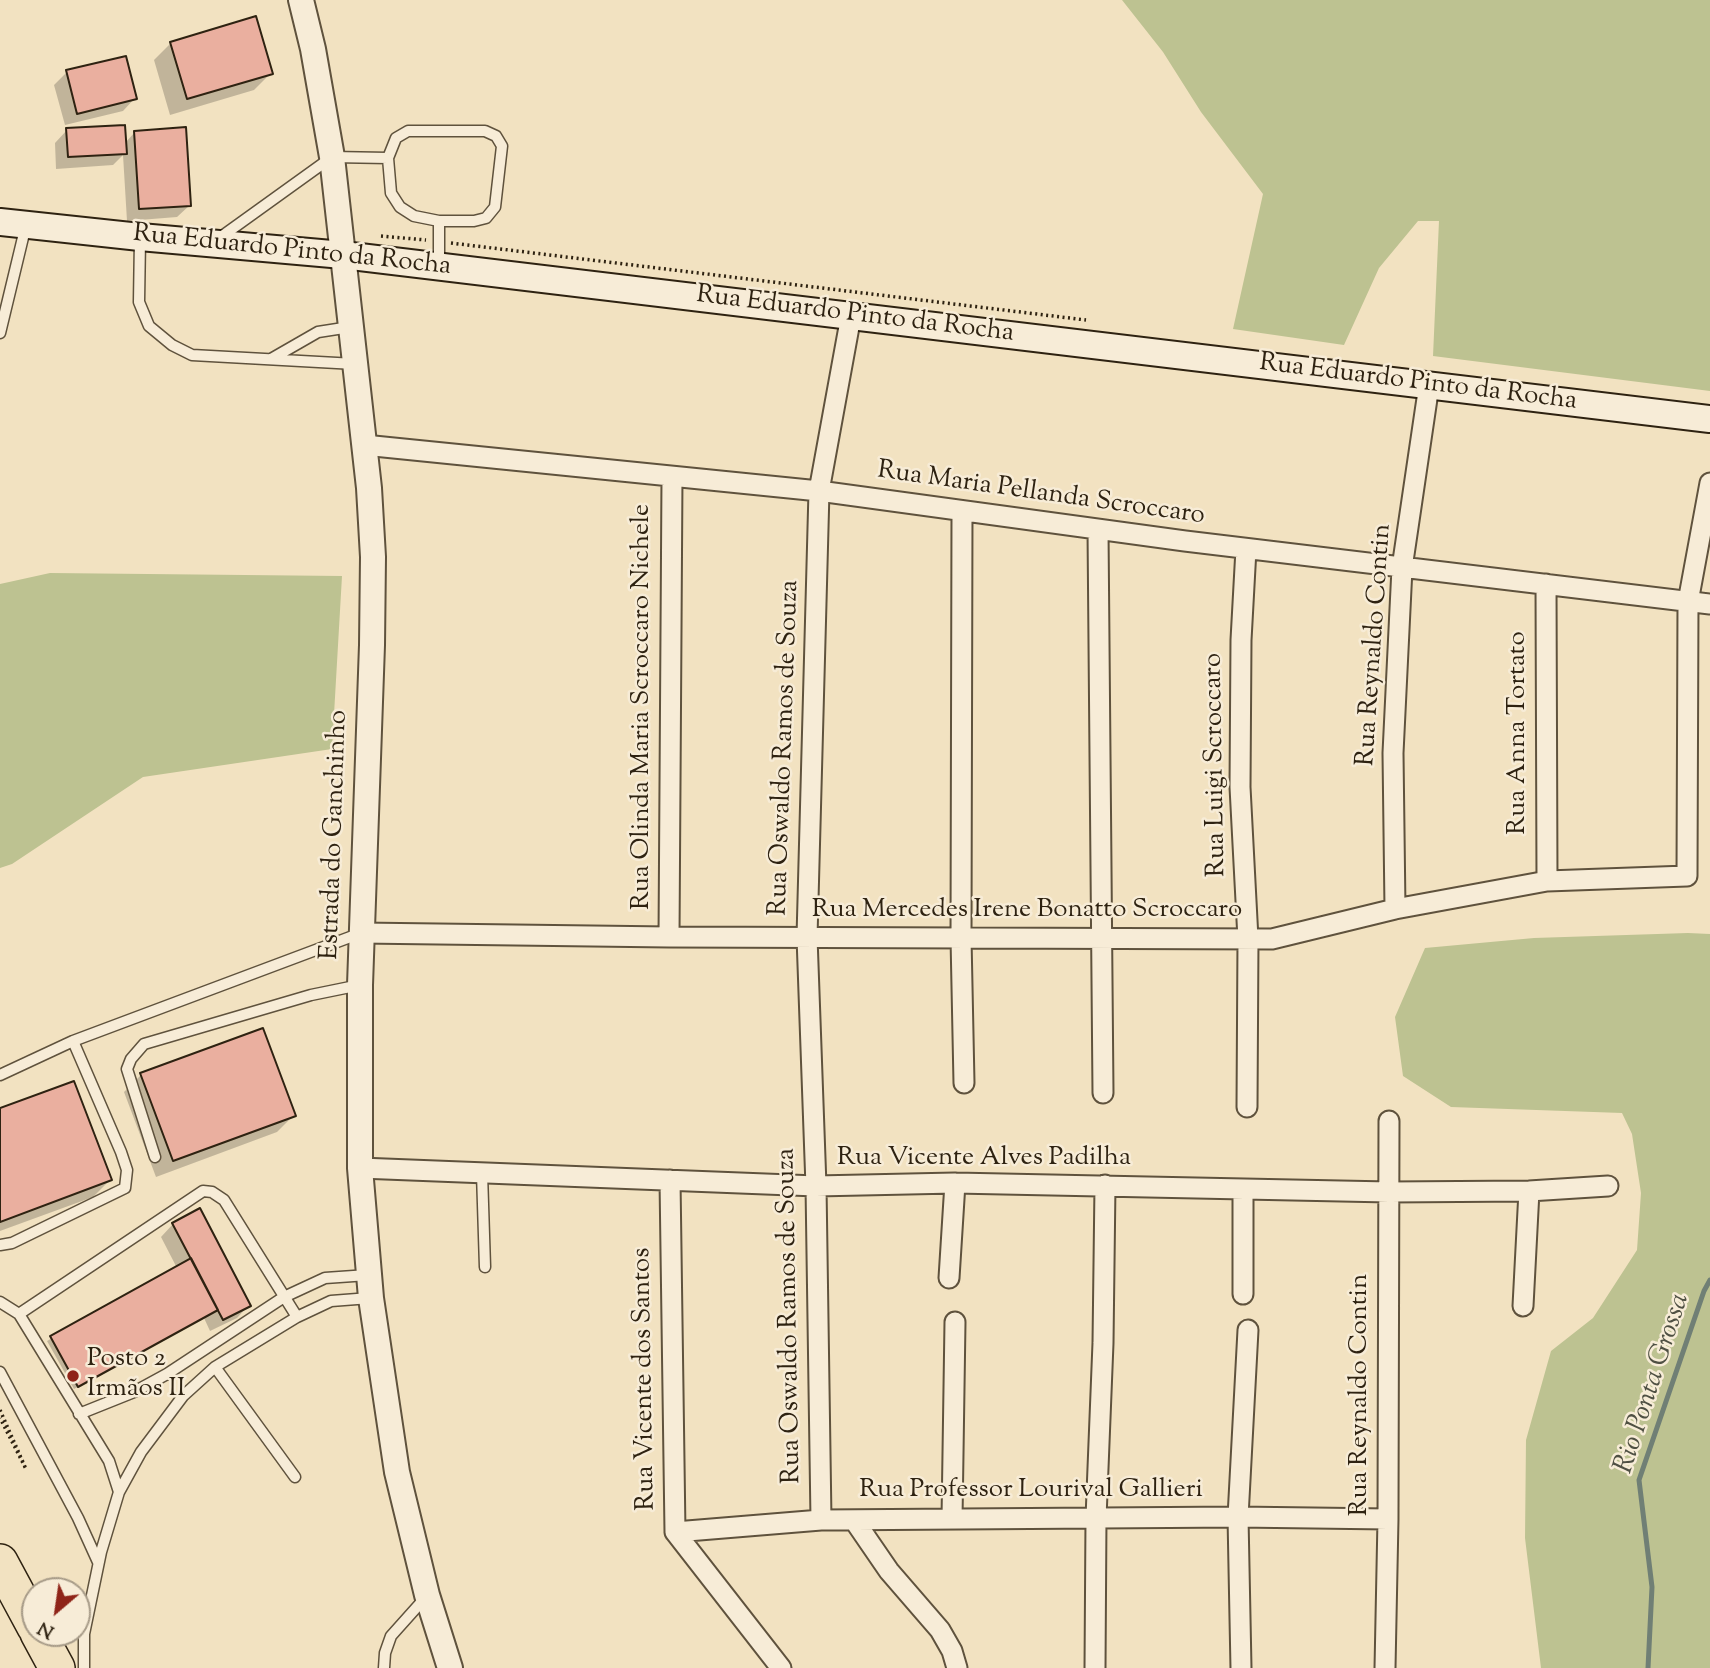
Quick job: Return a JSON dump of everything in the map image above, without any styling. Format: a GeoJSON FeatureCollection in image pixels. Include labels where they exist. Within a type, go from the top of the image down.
{"type":"FeatureCollection","features":[{"type":"Feature","properties":{"kind":"highway"},"geometry":{"type":"LineString","coordinates":[[0,1562],[21,1600]]}},
{"type":"Feature","properties":{"kind":"highway"},"geometry":{"type":"LineString","coordinates":[[46,1647],[57,1668]]}},
{"type":"Feature","properties":{"kind":"main road","name":"Rua Eduardo Pinto da Rocha"},"geometry":{"type":"LineString","coordinates":[[13,223],[213,244],[343,254],[438,254],[851,316],[1710,419]]}},
{"type":"Feature","properties":{"kind":"street","name":"Estrada do Ganchinho"},"geometry":{"type":"LineString","coordinates":[[301,0],[313,49],[332,157],[371,520],[374,599],[360,985],[360,1168],[370,1286],[397,1472],[428,1595],[450,1668]]}},
{"type":"Feature","properties":{"kind":"street","name":"Rua Oswaldo Ramos de Souza"},"geometry":{"type":"LineString","coordinates":[[821,1520],[816,1186],[807,937],[819,491],[851,316]]}},
{"type":"Feature","properties":{"kind":"street","name":"Rua Reynaldo Contin"},"geometry":{"type":"LineString","coordinates":[[1395,909],[1393,754],[1402,568],[1429,386]]}},
{"type":"Feature","properties":{"kind":"street","name":"Rua Maria Pellanda Scroccaro"},"geometry":{"type":"LineString","coordinates":[[364,444],[819,491],[1246,549],[1710,604]]}},
{"type":"Feature","properties":{"kind":"street","name":"Rua Olinda Maria Scroccaro Nichele"},"geometry":{"type":"LineString","coordinates":[[669,937],[672,477]]}},
{"type":"Feature","properties":{"kind":"street"},"geometry":{"type":"LineString","coordinates":[[1688,602],[1710,483]]}},
{"type":"Feature","properties":{"kind":"street"},"geometry":{"type":"LineString","coordinates":[[962,511],[961,938],[964,1083]]}},
{"type":"Feature","properties":{"kind":"street"},"geometry":{"type":"LineString","coordinates":[[1098,530],[1103,1093]]}},
{"type":"Feature","properties":{"kind":"street","name":"Rua Luigi Scroccaro"},"geometry":{"type":"LineString","coordinates":[[1246,549],[1241,640],[1240,787],[1248,939],[1247,1107]]}},
{"type":"Feature","properties":{"kind":"street","name":"Rua Anna Tortato"},"geometry":{"type":"LineString","coordinates":[[1546,583],[1547,881]]}},
{"type":"Feature","properties":{"kind":"street","name":"Rua Mercedes Irene Bonatto Scroccaro"},"geometry":{"type":"LineString","coordinates":[[361,933],[1272,939],[1395,909],[1547,881],[1687,876],[1688,602]]}},
{"type":"Feature","properties":{"kind":"street","name":"Rua Reynaldo Contin"},"geometry":{"type":"LineString","coordinates":[[1385,1668],[1389,1121]]}},
{"type":"Feature","properties":{"kind":"street","name":"Rua Vicente Alves Padilha"},"geometry":{"type":"LineString","coordinates":[[360,1168],[816,1186],[955,1183],[1389,1192],[1529,1191],[1608,1186]]}},
{"type":"Feature","properties":{"kind":"street","name":"Rua Vicente dos Santos"},"geometry":{"type":"LineString","coordinates":[[670,1180],[675,1531],[781,1668]]}},
{"type":"Feature","properties":{"kind":"street"},"geometry":{"type":"LineString","coordinates":[[949,1278],[955,1183]]}},
{"type":"Feature","properties":{"kind":"street"},"geometry":{"type":"LineString","coordinates":[[1095,1668],[1096,1518],[1103,1343],[1105,1185]]}},
{"type":"Feature","properties":{"kind":"street"},"geometry":{"type":"LineString","coordinates":[[1243,1189],[1243,1294]]}},
{"type":"Feature","properties":{"kind":"street"},"geometry":{"type":"LineString","coordinates":[[1523,1306],[1529,1191]]}},
{"type":"Feature","properties":{"kind":"street"},"geometry":{"type":"LineString","coordinates":[[953,1519],[955,1322]]}},
{"type":"Feature","properties":{"kind":"street"},"geometry":{"type":"LineString","coordinates":[[1241,1668],[1238,1517],[1248,1330]]}},
{"type":"Feature","properties":{"kind":"street","name":"Rua Professor Lourival Gallieri"},"geometry":{"type":"LineString","coordinates":[[675,1531],[821,1520],[1238,1517],[1388,1519]]}},
{"type":"Feature","properties":{"kind":"street"},"geometry":{"type":"LineString","coordinates":[[854,1520],[888,1571],[940,1630],[952,1651],[957,1668]]}},
{"type":"Feature","properties":{"kind":"lane"},"geometry":{"type":"LineString","coordinates":[[408,131],[485,131],[496,136],[502,146],[495,207],[486,218],[474,222],[439,221],[414,216],[400,207],[391,193],[388,158],[396,138],[408,131]]}},
{"type":"Feature","properties":{"kind":"lane"},"geometry":{"type":"LineString","coordinates":[[213,244],[332,157],[388,158]]}},
{"type":"Feature","properties":{"kind":"lane"},"geometry":{"type":"LineString","coordinates":[[438,254],[439,221]]}},
{"type":"Feature","properties":{"kind":"lane"},"geometry":{"type":"LineString","coordinates":[[0,332],[13,223]]}},
{"type":"Feature","properties":{"kind":"lane"},"geometry":{"type":"LineString","coordinates":[[140,237],[139,302],[149,326],[173,345],[192,355],[355,364]]}},
{"type":"Feature","properties":{"kind":"lane"},"geometry":{"type":"LineString","coordinates":[[270,359],[322,330],[351,327]]}},
{"type":"Feature","properties":{"kind":"lane"},"geometry":{"type":"LineString","coordinates":[[0,1075],[72,1041],[361,933]]}},
{"type":"Feature","properties":{"kind":"lane"},"geometry":{"type":"LineString","coordinates":[[155,1157],[127,1069],[131,1059],[144,1044],[311,995],[360,985]]}},
{"type":"Feature","properties":{"kind":"lane"},"geometry":{"type":"LineString","coordinates":[[0,1245],[12,1243],[125,1188],[127,1170],[121,1153],[72,1041]]}},
{"type":"Feature","properties":{"kind":"lane"},"geometry":{"type":"LineString","coordinates":[[482,1173],[485,1267]]}},
{"type":"Feature","properties":{"kind":"lane"},"geometry":{"type":"LineString","coordinates":[[19,1314],[203,1191],[212,1192],[223,1200],[297,1317]]}},
{"type":"Feature","properties":{"kind":"lane"},"geometry":{"type":"LineString","coordinates":[[79,1414],[134,1392],[167,1374],[284,1297],[325,1278],[370,1286]]}},
{"type":"Feature","properties":{"kind":"lane"},"geometry":{"type":"LineString","coordinates":[[84,1668],[84,1634],[100,1552],[119,1492],[141,1452],[176,1405],[215,1367],[297,1317],[370,1286]]}},
{"type":"Feature","properties":{"kind":"lane"},"geometry":{"type":"LineString","coordinates":[[0,1302],[19,1314],[109,1461],[119,1492]]}},
{"type":"Feature","properties":{"kind":"lane"},"geometry":{"type":"LineString","coordinates":[[215,1367],[295,1477]]}},
{"type":"Feature","properties":{"kind":"lane"},"geometry":{"type":"LineString","coordinates":[[0,1372],[78,1518],[99,1566]]}},
{"type":"Feature","properties":{"kind":"lane"},"geometry":{"type":"LineString","coordinates":[[384,1668],[385,1653],[391,1636],[428,1595]]}},
{"type":"Feature","properties":{"kind":"path"},"geometry":{"type":"LineString","coordinates":[[374,236],[438,254],[1088,320]]}},
{"type":"Feature","properties":{"kind":"path"},"geometry":{"type":"LineString","coordinates":[[0,1410],[26,1469],[0,1418]]}},
{"type":"Feature","properties":{"kind":"green space"},"geometry":{"type":"Polygon","coordinates":[[[1122,0],[1710,0],[1710,391],[1433,356],[1439,221],[1418,221],[1379,268],[1344,345],[1233,329],[1263,194],[1201,112],[1163,52],[1122,0]]]}},
{"type":"Feature","properties":{"kind":"green space"},"geometry":{"type":"Polygon","coordinates":[[[50,573],[342,576],[332,749],[143,777],[12,864],[0,868],[0,584],[50,573]]]}},
{"type":"Feature","properties":{"kind":"green space"},"geometry":{"type":"Polygon","coordinates":[[[1710,934],[1710,1668],[1541,1668],[1525,1538],[1526,1440],[1551,1351],[1593,1318],[1637,1250],[1641,1193],[1632,1134],[1622,1113],[1451,1107],[1403,1076],[1395,1017],[1425,948],[1534,938],[1710,934]]]}},
{"type":"Feature","properties":{"kind":"building"},"geometry":{"type":"Polygon","coordinates":[[[256,16],[273,74],[187,99],[170,42],[256,16]]]}},
{"type":"Feature","properties":{"kind":"building"},"geometry":{"type":"Polygon","coordinates":[[[126,56],[137,99],[77,114],[66,70],[126,56]]]}},
{"type":"Feature","properties":{"kind":"building"},"geometry":{"type":"Polygon","coordinates":[[[125,125],[127,154],[68,157],[66,128],[125,125]]]}},
{"type":"Feature","properties":{"kind":"building"},"geometry":{"type":"Polygon","coordinates":[[[186,127],[191,206],[139,209],[134,131],[186,127]]]}},
{"type":"Feature","properties":{"kind":"building"},"geometry":{"type":"Polygon","coordinates":[[[263,1028],[296,1116],[173,1161],[140,1073],[263,1028]]]}},
{"type":"Feature","properties":{"kind":"building"},"geometry":{"type":"Polygon","coordinates":[[[74,1081],[112,1180],[0,1222],[0,1108],[74,1081]]]}},
{"type":"Feature","properties":{"kind":"building"},"geometry":{"type":"Polygon","coordinates":[[[200,1208],[251,1306],[223,1320],[172,1223],[200,1208]]]}},
{"type":"Feature","properties":{"kind":"building"},"geometry":{"type":"Polygon","coordinates":[[[191,1258],[218,1310],[78,1387],[50,1336],[191,1258]]]}},
{"type":"Feature","properties":{"kind":"waterway","name":"Rio Ponta Grossa"},"geometry":{"type":"LineString","coordinates":[[1648,1668],[1652,1587],[1639,1480],[1710,1280]]}},
{"type":"Feature","properties":{"kind":"place","name":"Posto 2 Irmãos II"},"geometry":{"type":"Point","coordinates":[73,1376]}}]}
